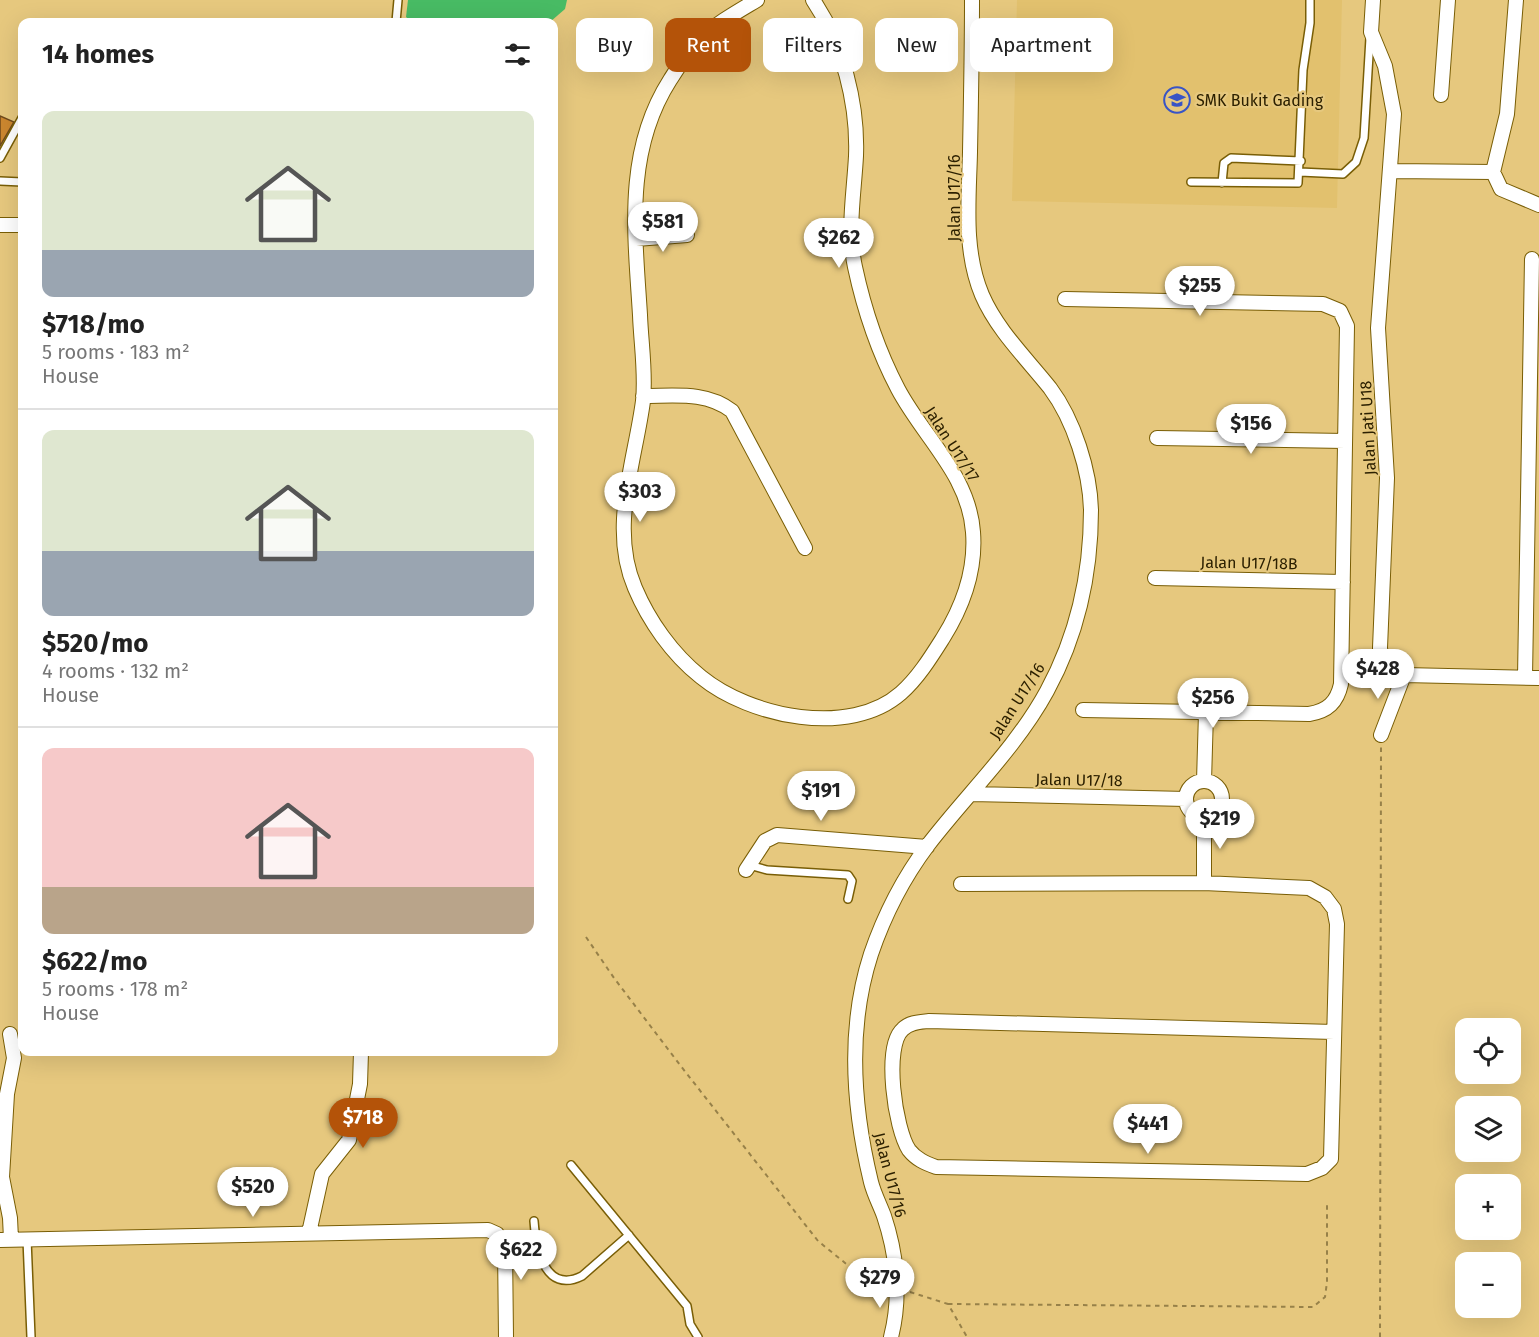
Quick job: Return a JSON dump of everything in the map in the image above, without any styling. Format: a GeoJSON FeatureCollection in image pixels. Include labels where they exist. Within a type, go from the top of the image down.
{"type":"FeatureCollection","features":[{"type":"Feature","properties":{"kind":"street","name":"Jalan U17/17"},"geometry":{"type":"LineString","coordinates":[[757,0],[720,23],[698,41],[660,95],[642,137],[636,173],[636,239],[644,396],[623,529],[626,559],[634,587],[662,637],[701,678],[747,705],[791,716],[830,719],[867,713],[900,694],[927,663],[953,623],[965,596],[973,560],[973,533],[969,501],[948,462],[899,390],[864,305],[851,238],[856,131],[846,73],[833,39],[813,0]]}},
{"type":"Feature","properties":{"kind":"street","name":"Jalan U17/16"},"geometry":{"type":"LineString","coordinates":[[891,1337],[898,1288],[890,1238],[872,1188],[856,1109],[856,1025],[872,953],[897,893],[927,847],[1025,725],[1046,692],[1067,650],[1082,606],[1090,557],[1091,505],[1081,456],[1069,423],[1053,392],[1013,344],[982,295],[968,240],[972,0]]}},
{"type":"Feature","properties":{"kind":"street"},"geometry":{"type":"LineString","coordinates":[[1371,32],[1373,0]]}},
{"type":"Feature","properties":{"kind":"street"},"geometry":{"type":"LineString","coordinates":[[1441,95],[1448,0]]}},
{"type":"Feature","properties":{"kind":"street"},"geometry":{"type":"LineString","coordinates":[[1516,0],[1508,114],[1492,172],[1501,189],[1539,205]]}},
{"type":"Feature","properties":{"kind":"street","name":"Jalan Jati U18"},"geometry":{"type":"LineString","coordinates":[[1371,32],[1385,66],[1394,114],[1378,328],[1387,478],[1380,648],[1389,673],[1404,675]]}},
{"type":"Feature","properties":{"kind":"street"},"geometry":{"type":"LineString","coordinates":[[1391,171],[1492,172]]}},
{"type":"Feature","properties":{"kind":"street"},"geometry":{"type":"LineString","coordinates":[[0,225],[18,225]]}},
{"type":"Feature","properties":{"kind":"street"},"geometry":{"type":"LineString","coordinates":[[636,239],[687,235]]}},
{"type":"Feature","properties":{"kind":"street"},"geometry":{"type":"LineString","coordinates":[[1381,735],[1404,675],[1532,678],[1532,259]]}},
{"type":"Feature","properties":{"kind":"street"},"geometry":{"type":"LineString","coordinates":[[1065,298],[1323,304],[1340,311],[1347,326],[1341,684],[1338,696],[1321,712],[1310,714],[1083,710]]}},
{"type":"Feature","properties":{"kind":"street"},"geometry":{"type":"LineString","coordinates":[[644,396],[703,396],[718,401],[732,411],[805,548]]}},
{"type":"Feature","properties":{"kind":"street"},"geometry":{"type":"LineString","coordinates":[[1157,438],[1345,441]]}},
{"type":"Feature","properties":{"kind":"street","name":"Jalan U17/18B"},"geometry":{"type":"LineString","coordinates":[[1155,578],[1343,582]]}},
{"type":"Feature","properties":{"kind":"street"},"geometry":{"type":"LineString","coordinates":[[1204,781],[1206,713]]}},
{"type":"Feature","properties":{"kind":"street"},"geometry":{"type":"LineString","coordinates":[[1204,781],[1216,785],[1223,796],[1220,808],[1210,817],[1204,818],[1189,810],[1186,799],[1189,788],[1204,781]]}},
{"type":"Feature","properties":{"kind":"street","name":"Jalan U17/18"},"geometry":{"type":"LineString","coordinates":[[971,794],[1186,799]]}},
{"type":"Feature","properties":{"kind":"street"},"geometry":{"type":"LineString","coordinates":[[1204,818],[1204,883]]}},
{"type":"Feature","properties":{"kind":"street"},"geometry":{"type":"LineString","coordinates":[[748,867],[765,841],[777,835],[927,847]]}},
{"type":"Feature","properties":{"kind":"street"},"geometry":{"type":"LineString","coordinates":[[962,884],[1204,883],[1309,888],[1325,897],[1334,909],[1337,924],[1331,1159],[1322,1168],[1307,1174],[936,1167],[921,1162],[909,1150],[893,1093],[895,1045],[902,1029],[914,1023],[929,1021],[1334,1032]]}},
{"type":"Feature","properties":{"kind":"street"},"geometry":{"type":"LineString","coordinates":[[10,1034],[14,1058],[7,1095],[2,1178],[10,1218],[6,1240],[477,1228],[497,1234],[505,1248],[506,1337]]}},
{"type":"Feature","properties":{"kind":"street"},"geometry":{"type":"LineString","coordinates":[[309,1233],[322,1174],[350,1140],[360,1084],[361,1056]]}},
{"type":"Feature","properties":{"kind":"lane"},"geometry":{"type":"LineString","coordinates":[[396,18],[398,0]]}},
{"type":"Feature","properties":{"kind":"lane"},"geometry":{"type":"LineString","coordinates":[[1191,182],[1298,183],[1301,161],[1303,70],[1310,23],[1310,0]]}},
{"type":"Feature","properties":{"kind":"lane"},"geometry":{"type":"LineString","coordinates":[[1300,172],[1343,174],[1356,162],[1364,138],[1371,32]]}},
{"type":"Feature","properties":{"kind":"lane"},"geometry":{"type":"LineString","coordinates":[[0,158],[18,125]]}},
{"type":"Feature","properties":{"kind":"lane"},"geometry":{"type":"LineString","coordinates":[[1222,183],[1224,164],[1231,158],[1301,161]]}},
{"type":"Feature","properties":{"kind":"lane"},"geometry":{"type":"LineString","coordinates":[[0,181],[18,182]]}},
{"type":"Feature","properties":{"kind":"lane"},"geometry":{"type":"LineString","coordinates":[[748,867],[848,875],[852,881],[848,899]]}},
{"type":"Feature","properties":{"kind":"lane"},"geometry":{"type":"LineString","coordinates":[[571,1165],[687,1306],[690,1324],[698,1337]]}},
{"type":"Feature","properties":{"kind":"lane"},"geometry":{"type":"LineString","coordinates":[[534,1221],[537,1251],[542,1262],[555,1277],[565,1280],[574,1280],[582,1276],[629,1235]]}},
{"type":"Feature","properties":{"kind":"lane"},"geometry":{"type":"LineString","coordinates":[[27,1239],[31,1337]]}},
{"type":"Feature","properties":{"kind":"path"},"geometry":{"type":"LineString","coordinates":[[1380,1337],[1381,735]]}},
{"type":"Feature","properties":{"kind":"path"},"geometry":{"type":"LineString","coordinates":[[586,937],[708,1103],[818,1241],[855,1272],[898,1288],[948,1304],[1313,1307],[1325,1297],[1328,1282],[1327,1202]]}},
{"type":"Feature","properties":{"kind":"path"},"geometry":{"type":"LineString","coordinates":[[948,1304],[967,1337]]}},
{"type":"Feature","properties":{"kind":"shaded area"},"geometry":{"type":"Polygon","coordinates":[[[408,0],[567,0],[565,9],[555,18],[406,17],[408,0]]]}},
{"type":"Feature","properties":{"kind":"shaded area","name":"SMK Bukit Gading"},"geometry":{"type":"Polygon","coordinates":[[[1017,0],[1342,0],[1337,208],[1012,201],[1015,72],[1113,72],[1113,18],[1017,18],[1017,0]]]}},
{"type":"Feature","properties":{"kind":"building"},"geometry":{"type":"Polygon","coordinates":[[[0,116],[14,122],[0,146],[0,116]]]}},
{"type":"Feature","properties":{"kind":"place","name":"SMK Bukit Gading"},"geometry":{"type":"Point","coordinates":[1177,100]}}]}
